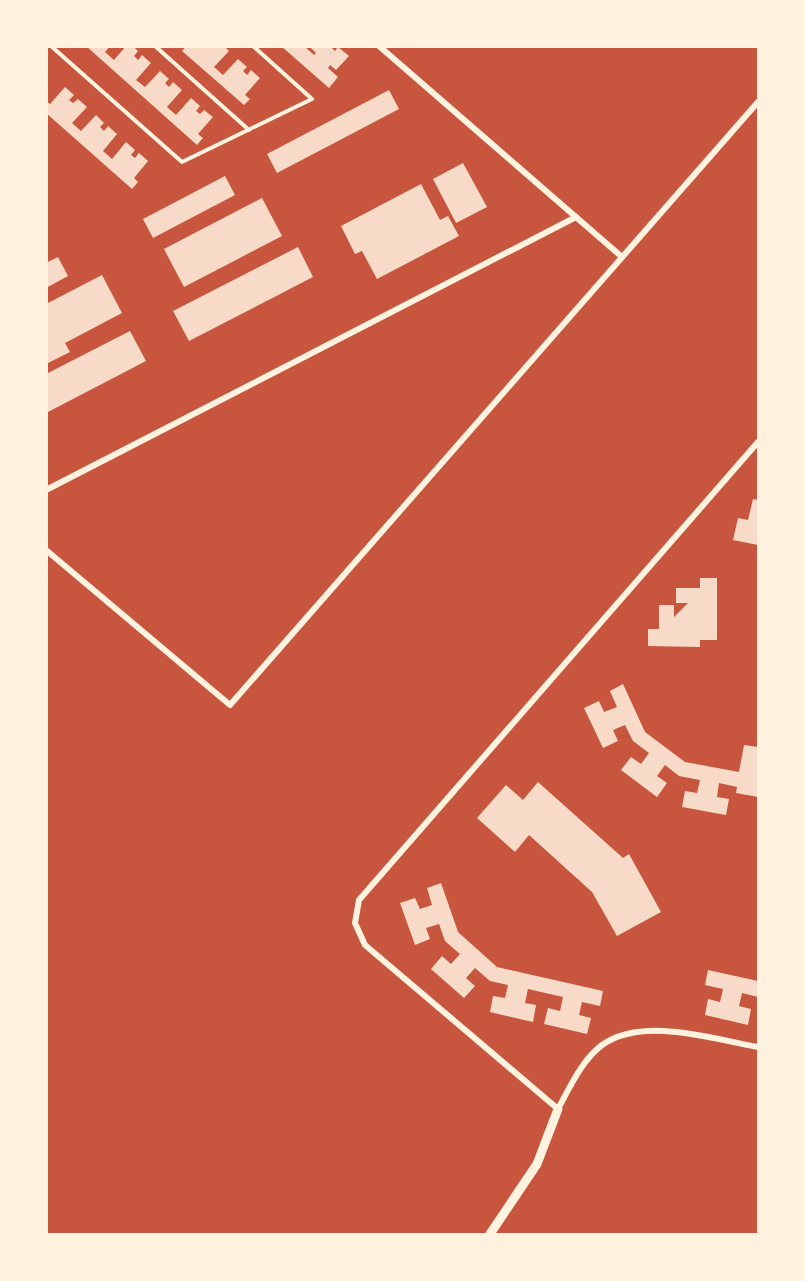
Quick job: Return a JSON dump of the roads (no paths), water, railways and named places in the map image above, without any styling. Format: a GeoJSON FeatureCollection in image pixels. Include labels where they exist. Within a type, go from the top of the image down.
{"type":"FeatureCollection","features":[{"type":"Feature","properties":{"kind":"street"},"geometry":{"type":"LineString","coordinates":[[379,46],[621,257]]}},
{"type":"Feature","properties":{"kind":"street"},"geometry":{"type":"LineString","coordinates":[[46,550],[230,705],[759,102]]}},
{"type":"Feature","properties":{"kind":"street"},"geometry":{"type":"LineString","coordinates":[[46,490],[576,218]]}},
{"type":"Feature","properties":{"kind":"street"},"geometry":{"type":"LineString","coordinates":[[558,1109],[365,945],[355,923],[359,900],[759,442]]}},
{"type":"Feature","properties":{"kind":"street"},"geometry":{"type":"LineString","coordinates":[[490,1234],[537,1164],[558,1109],[580,1069],[602,1045],[629,1032],[664,1030],[759,1047]]}},
{"type":"Feature","properties":{"kind":"lane"},"geometry":{"type":"LineString","coordinates":[[155,46],[249,129]]}},
{"type":"Feature","properties":{"kind":"lane"},"geometry":{"type":"LineString","coordinates":[[46,53],[52,47],[182,162],[312,99],[253,46]]}}]}
